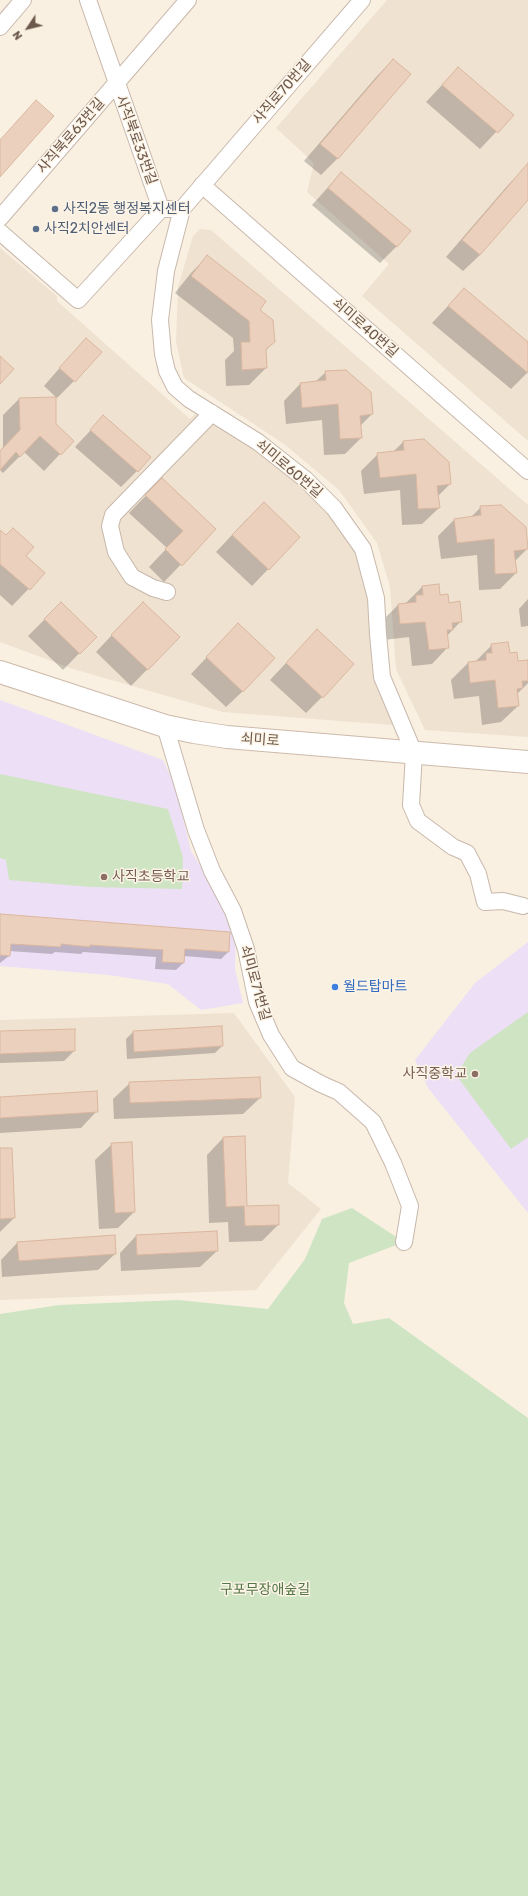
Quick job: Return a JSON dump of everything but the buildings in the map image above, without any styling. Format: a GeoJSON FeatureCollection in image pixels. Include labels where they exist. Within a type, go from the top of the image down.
{"type":"FeatureCollection","features":[{"type":"Feature","properties":{"kind":"main road","name":"쇠미로"},"geometry":{"type":"LineString","coordinates":[[0,672],[166,726],[227,737],[528,762]]}},
{"type":"Feature","properties":{"kind":"street"},"geometry":{"type":"LineString","coordinates":[[0,27],[23,0]]}},
{"type":"Feature","properties":{"kind":"street","name":"사직북로33번길"},"geometry":{"type":"LineString","coordinates":[[88,0],[161,209]]}},
{"type":"Feature","properties":{"kind":"street","name":"사직북로63번길"},"geometry":{"type":"LineString","coordinates":[[0,218],[188,0]]}},
{"type":"Feature","properties":{"kind":"street","name":"사직로70번길"},"geometry":{"type":"LineString","coordinates":[[182,209],[360,0]]}},
{"type":"Feature","properties":{"kind":"street","name":"쇠미로40번길"},"geometry":{"type":"LineString","coordinates":[[202,185],[528,471]]}},
{"type":"Feature","properties":{"kind":"street"},"geometry":{"type":"LineString","coordinates":[[0,232],[78,300],[161,209],[182,209]]}},
{"type":"Feature","properties":{"kind":"street","name":"쇠미로60번길"},"geometry":{"type":"LineString","coordinates":[[182,209],[166,271],[160,320],[163,354],[167,371],[175,387],[212,413],[258,442],[305,479],[334,508],[363,549],[376,598],[382,677],[414,753]]}},
{"type":"Feature","properties":{"kind":"street"},"geometry":{"type":"LineString","coordinates":[[167,592],[152,588],[132,577],[116,552],[111,538],[110,526],[113,515],[212,413]]}},
{"type":"Feature","properties":{"kind":"street","name":"쇠미로71번길"},"geometry":{"type":"LineString","coordinates":[[166,726],[196,830],[212,871],[233,911],[246,949],[258,1002],[271,1035],[292,1068],[339,1092],[373,1122],[393,1163],[410,1206],[404,1242]]}},
{"type":"Feature","properties":{"kind":"street"},"geometry":{"type":"LineString","coordinates":[[414,753],[411,805],[418,821],[453,847],[467,853],[478,874],[485,902],[503,901],[523,906]]}},
{"type":"Feature","properties":{"kind":"shaded area"},"geometry":{"type":"Polygon","coordinates":[[[387,0],[528,0],[528,441],[362,296],[389,264],[307,192],[314,163],[276,128],[387,0]]]}},
{"type":"Feature","properties":{"kind":"shaded area"},"geometry":{"type":"Polygon","coordinates":[[[200,229],[211,230],[528,505],[528,737],[425,730],[396,669],[390,587],[377,543],[339,490],[284,444],[184,378],[176,342],[178,287],[193,236],[200,229]]]}},
{"type":"Feature","properties":{"kind":"shaded area"},"geometry":{"type":"Polygon","coordinates":[[[0,248],[57,296],[57,301],[190,419],[195,414],[238,437],[284,471],[327,513],[357,555],[369,599],[372,668],[374,680],[395,721],[392,725],[223,712],[73,669],[0,642],[0,248]]]}},
{"type":"Feature","properties":{"kind":"shaded area","name":"사직초등학교"},"geometry":{"type":"Polygon","coordinates":[[[0,700],[163,760],[175,785],[191,851],[224,903],[236,933],[235,969],[243,1003],[201,1010],[168,984],[109,975],[0,966],[0,700]]]}},
{"type":"Feature","properties":{"kind":"shaded area","name":"사직중학교"},"geometry":{"type":"Polygon","coordinates":[[[528,942],[528,1213],[428,1088],[415,1060],[475,983],[528,942]]]}},
{"type":"Feature","properties":{"kind":"shaded area"},"geometry":{"type":"Polygon","coordinates":[[[234,1013],[295,1097],[288,1183],[321,1209],[256,1290],[0,1300],[0,1020],[234,1013]]]}},
{"type":"Feature","properties":{"kind":"green space"},"geometry":{"type":"Polygon","coordinates":[[[0,774],[168,809],[183,857],[182,889],[91,887],[9,880],[6,860],[0,858],[0,774]]]}},
{"type":"Feature","properties":{"kind":"green space"},"geometry":{"type":"Polygon","coordinates":[[[528,1012],[528,1137],[511,1149],[456,1075],[470,1053],[528,1012]]]}},
{"type":"Feature","properties":{"kind":"green space","name":"구포무장애숲길"},"geometry":{"type":"Polygon","coordinates":[[[352,1208],[404,1242],[349,1263],[344,1303],[353,1324],[389,1318],[528,1418],[528,1896],[0,1896],[0,1314],[59,1305],[178,1300],[268,1309],[305,1259],[322,1219],[352,1208]]]}},
{"type":"Feature","properties":{"kind":"place","name":"사직2동 행정복지센터"},"geometry":{"type":"Point","coordinates":[55,209]}},
{"type":"Feature","properties":{"kind":"place","name":"사직2치안센터"},"geometry":{"type":"Point","coordinates":[36,229]}},
{"type":"Feature","properties":{"kind":"place","name":"사직초등학교"},"geometry":{"type":"Point","coordinates":[104,877]}},
{"type":"Feature","properties":{"kind":"place","name":"월드탑마트"},"geometry":{"type":"Point","coordinates":[335,987]}},
{"type":"Feature","properties":{"kind":"place","name":"사직중학교"},"geometry":{"type":"Point","coordinates":[475,1074]}}]}
